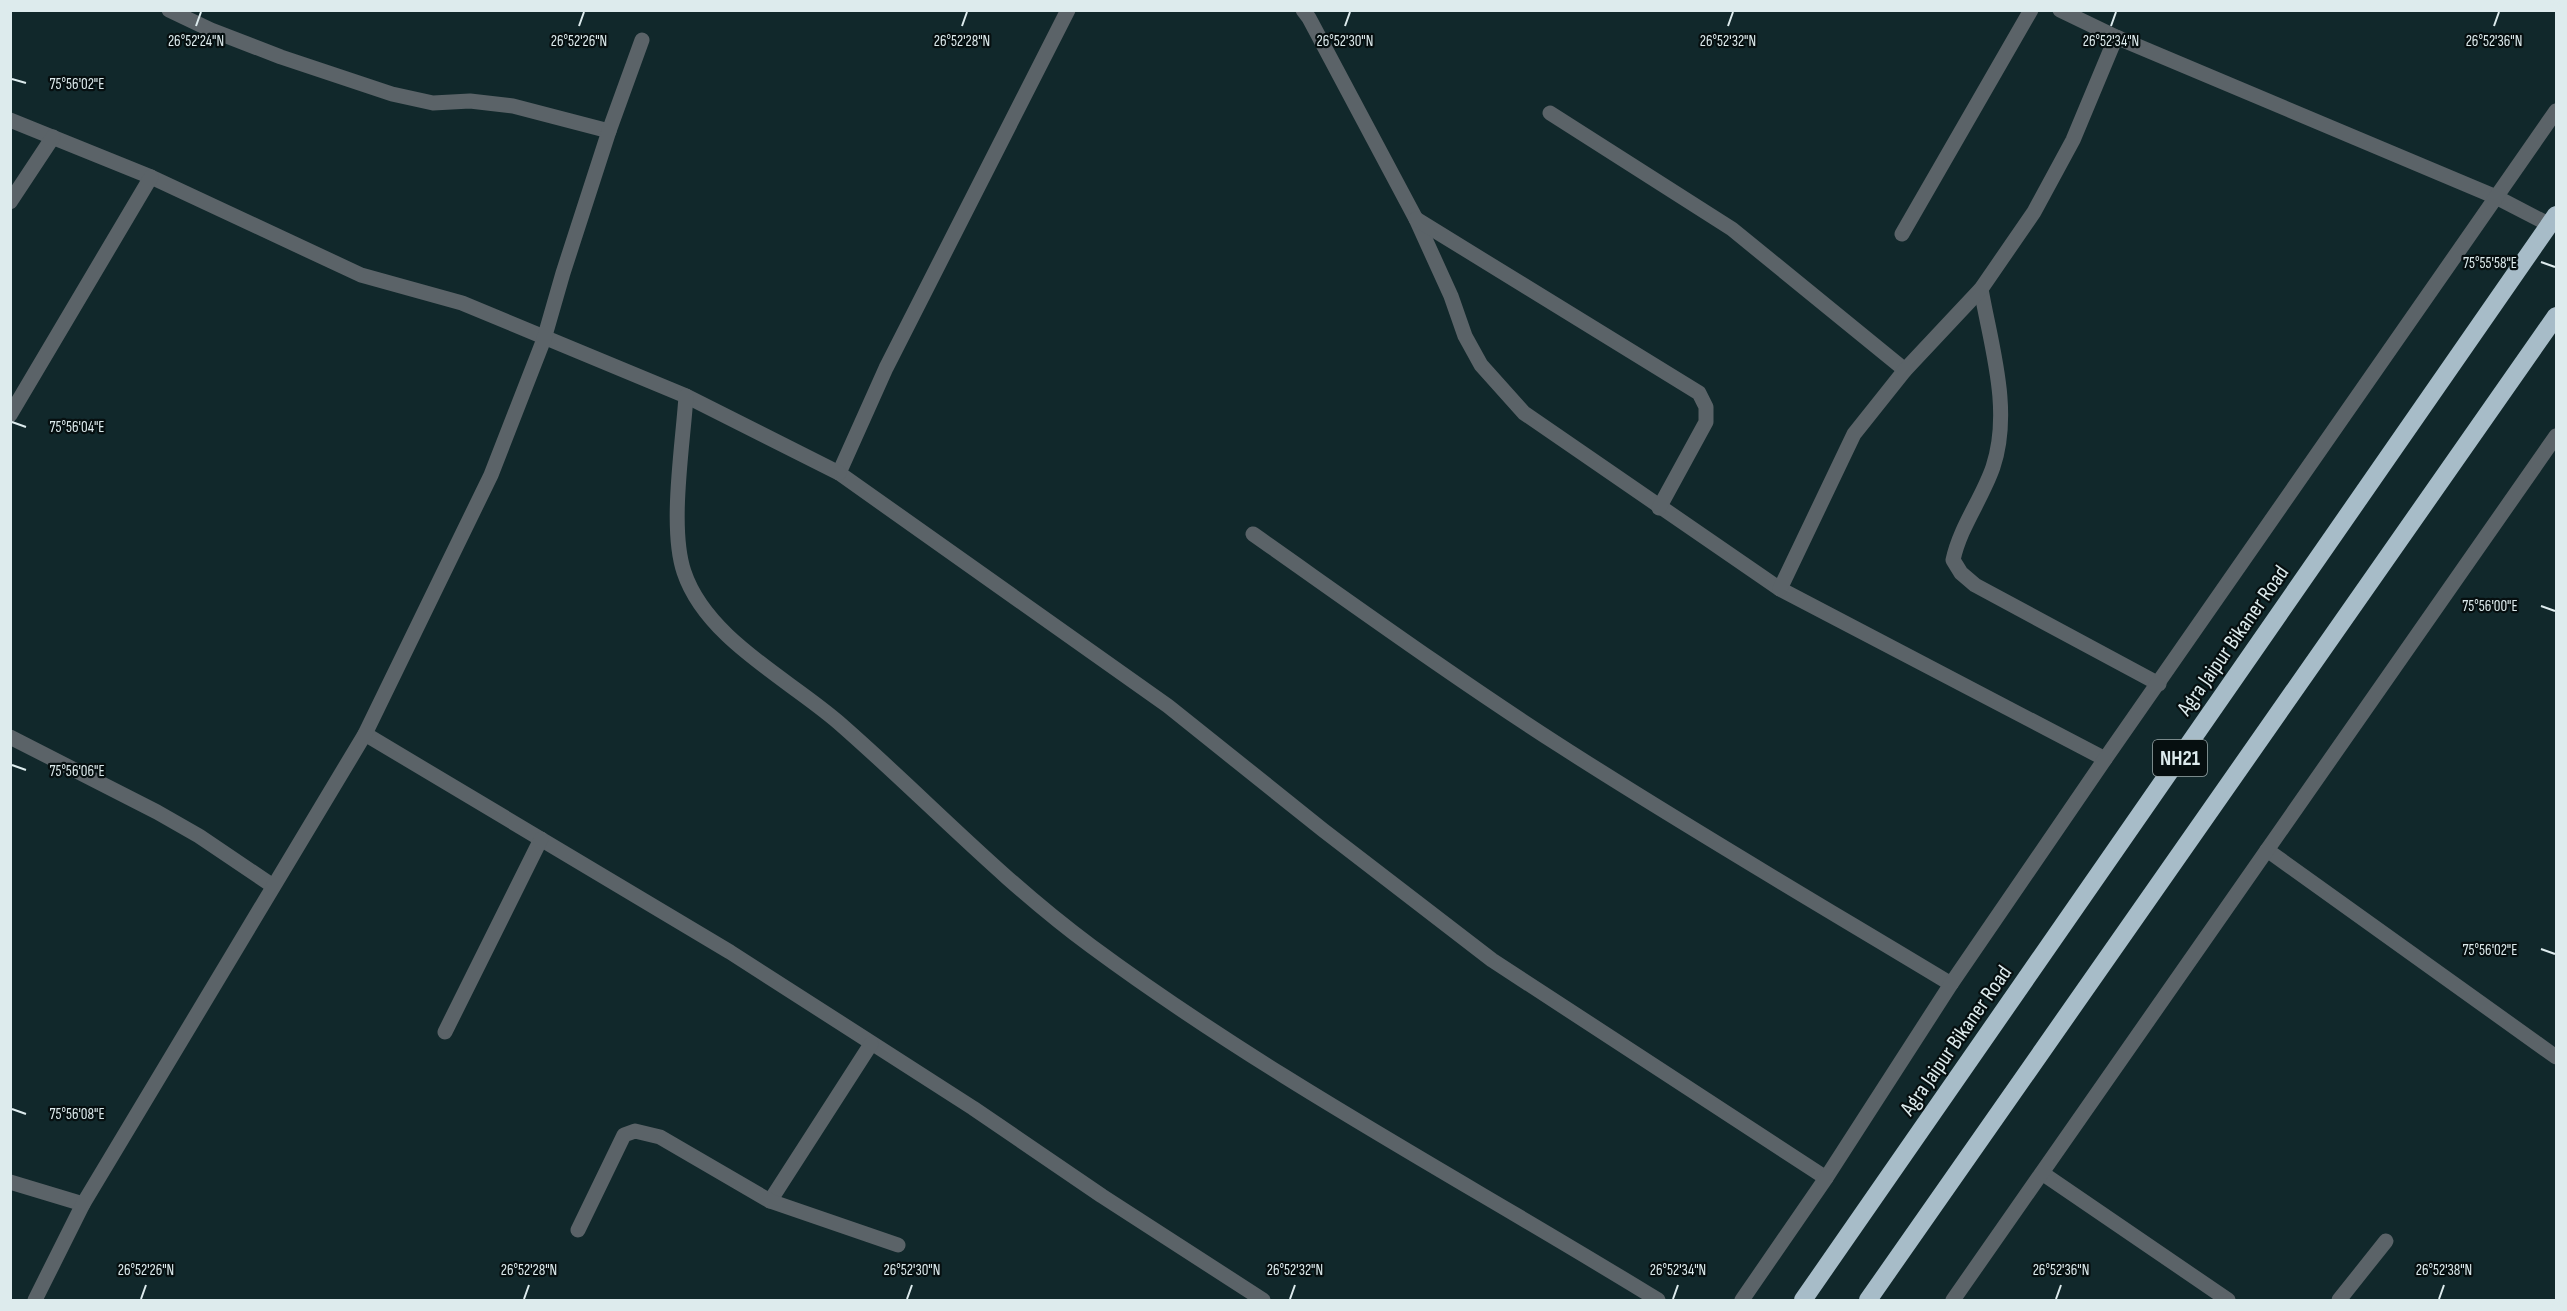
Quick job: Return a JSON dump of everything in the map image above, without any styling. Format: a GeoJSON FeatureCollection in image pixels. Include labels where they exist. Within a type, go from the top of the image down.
{"type":"FeatureCollection","features":[{"type":"Feature","properties":{"kind":"highway","name":"Agra Jaipur Bikaner Road"},"geometry":{"type":"LineString","coordinates":[[1803,1300],[2553,220]]}},
{"type":"Feature","properties":{"kind":"highway","name":"NH21"},"geometry":{"type":"LineString","coordinates":[[1868,1300],[2556,316]]}},
{"type":"Feature","properties":{"kind":"street"},"geometry":{"type":"LineString","coordinates":[[169,10],[211,30],[281,57],[392,94],[433,103],[470,101],[513,106],[609,131]]}},
{"type":"Feature","properties":{"kind":"street"},"geometry":{"type":"LineString","coordinates":[[838,473],[886,368],[1068,10]]}},
{"type":"Feature","properties":{"kind":"street"},"geometry":{"type":"LineString","coordinates":[[1303,10],[1310,18],[1416,219],[1451,296],[1466,336],[1481,365],[1524,413],[1659,508],[1780,589],[2105,759]]}},
{"type":"Feature","properties":{"kind":"street"},"geometry":{"type":"LineString","coordinates":[[1902,234],[2031,10]]}},
{"type":"Feature","properties":{"kind":"street"},"geometry":{"type":"LineString","coordinates":[[2060,10],[2116,37],[2553,220]]}},
{"type":"Feature","properties":{"kind":"street"},"geometry":{"type":"LineString","coordinates":[[1780,589],[1854,434],[1905,370],[1981,289],[2034,212],[2067,150],[2116,37]]}},
{"type":"Feature","properties":{"kind":"street"},"geometry":{"type":"LineString","coordinates":[[34,1300],[83,1204],[365,734],[491,475],[544,339],[609,131],[642,40]]}},
{"type":"Feature","properties":{"kind":"street"},"geometry":{"type":"LineString","coordinates":[[1742,1300],[1826,1178],[1951,984],[2105,759],[2556,111]]}},
{"type":"Feature","properties":{"kind":"street"},"geometry":{"type":"LineString","coordinates":[[1551,113],[1732,229],[1905,370]]}},
{"type":"Feature","properties":{"kind":"street"},"geometry":{"type":"LineString","coordinates":[[10,120],[151,177],[361,275],[388,284],[442,296],[686,396],[838,473],[1168,706],[1323,830],[1492,960],[1826,1178]]}},
{"type":"Feature","properties":{"kind":"street"},"geometry":{"type":"LineString","coordinates":[[10,202],[53,137]]}},
{"type":"Feature","properties":{"kind":"street"},"geometry":{"type":"LineString","coordinates":[[10,415],[151,177]]}},
{"type":"Feature","properties":{"kind":"street"},"geometry":{"type":"LineString","coordinates":[[1416,219],[1700,393],[1706,407],[1706,422],[1659,508]]}},
{"type":"Feature","properties":{"kind":"street"},"geometry":{"type":"LineString","coordinates":[[1981,289],[2000,398],[2001,432],[1993,468],[1957,544],[1953,560],[1961,573],[1975,585],[2158,684]]}},
{"type":"Feature","properties":{"kind":"street"},"geometry":{"type":"LineString","coordinates":[[686,396],[677,531],[683,571],[701,607],[732,640],[833,718],[896,772],[1039,905],[1099,952],[1223,1039],[1374,1132],[1576,1249],[1658,1300]]}},
{"type":"Feature","properties":{"kind":"street"},"geometry":{"type":"LineString","coordinates":[[1953,1300],[2556,436]]}},
{"type":"Feature","properties":{"kind":"street"},"geometry":{"type":"LineString","coordinates":[[1252,534],[1551,740],[1767,875],[1951,984]]}},
{"type":"Feature","properties":{"kind":"street"},"geometry":{"type":"LineString","coordinates":[[365,734],[730,952],[973,1108],[1102,1196],[1263,1300]]}},
{"type":"Feature","properties":{"kind":"street"},"geometry":{"type":"LineString","coordinates":[[10,737],[157,812],[199,836],[273,886]]}},
{"type":"Feature","properties":{"kind":"street"},"geometry":{"type":"LineString","coordinates":[[445,1032],[541,839]]}},
{"type":"Feature","properties":{"kind":"street"},"geometry":{"type":"LineString","coordinates":[[2268,850],[2556,1057]]}},
{"type":"Feature","properties":{"kind":"street"},"geometry":{"type":"LineString","coordinates":[[770,1201],[871,1044]]}},
{"type":"Feature","properties":{"kind":"street"},"geometry":{"type":"LineString","coordinates":[[578,1230],[624,1136],[635,1131],[660,1137],[770,1201],[898,1245]]}},
{"type":"Feature","properties":{"kind":"street"},"geometry":{"type":"LineString","coordinates":[[2043,1173],[2228,1300]]}},
{"type":"Feature","properties":{"kind":"street"},"geometry":{"type":"LineString","coordinates":[[10,1182],[83,1204]]}},
{"type":"Feature","properties":{"kind":"street"},"geometry":{"type":"LineString","coordinates":[[2340,1300],[2386,1241]]}}]}
